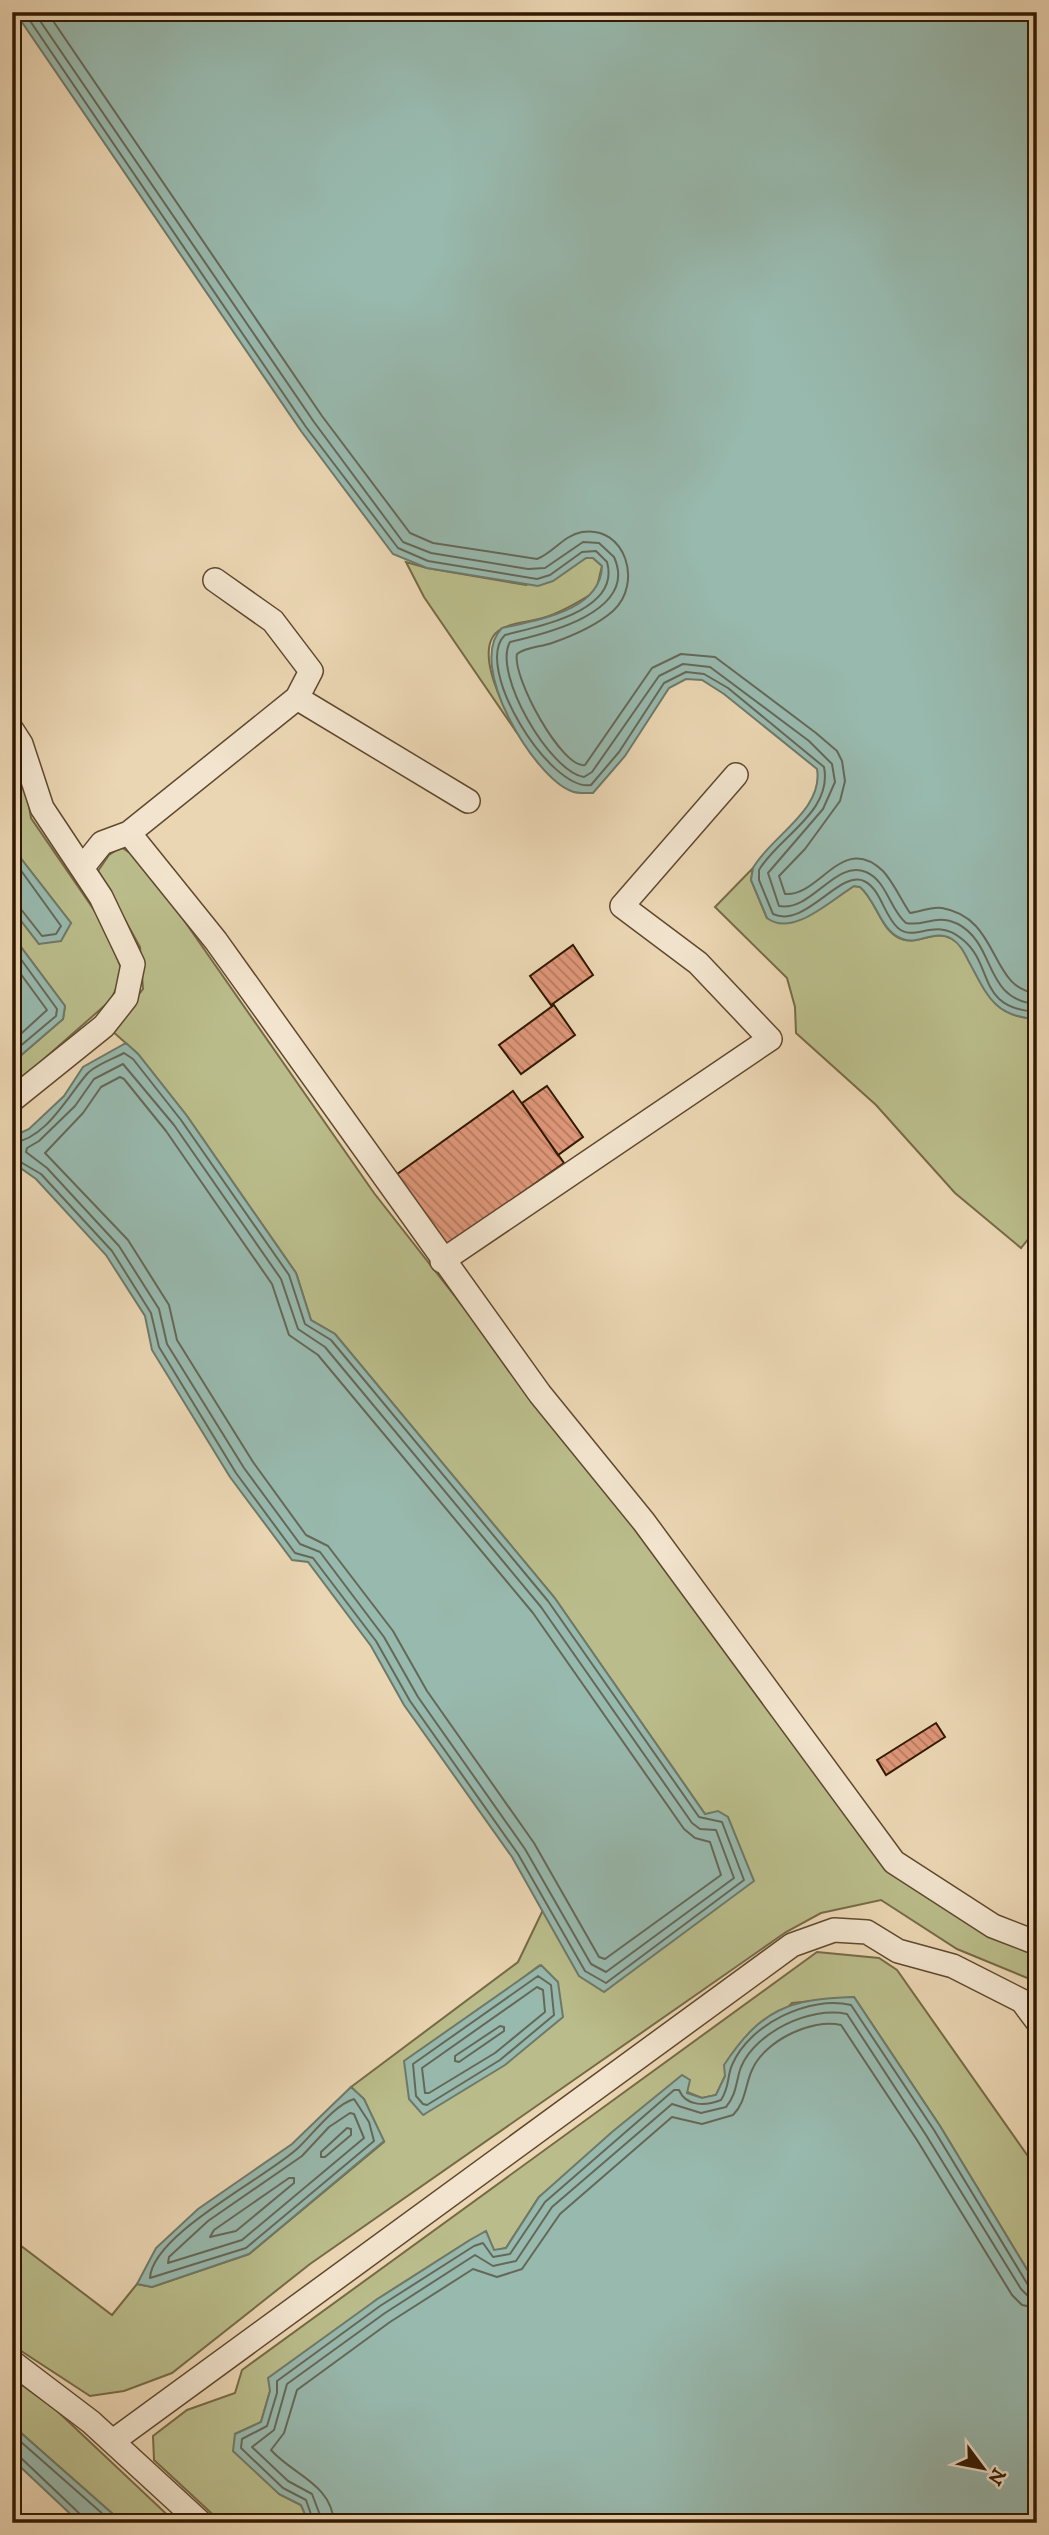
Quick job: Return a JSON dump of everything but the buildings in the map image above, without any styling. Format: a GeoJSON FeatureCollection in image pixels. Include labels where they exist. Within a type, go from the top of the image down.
{"type":"FeatureCollection","features":[{"type":"Feature","properties":{"kind":"street"},"geometry":{"type":"LineString","coordinates":[[82,868],[102,843],[129,833],[296,698],[311,670],[274,621],[215,580]]}},
{"type":"Feature","properties":{"kind":"street"},"geometry":{"type":"LineString","coordinates":[[296,698],[468,801]]}},
{"type":"Feature","properties":{"kind":"street"},"geometry":{"type":"LineString","coordinates":[[12,730],[22,744],[42,808],[101,897],[133,964],[126,998],[104,1026],[12,1100]]}},
{"type":"Feature","properties":{"kind":"street"},"geometry":{"type":"LineString","coordinates":[[442,1261],[770,1039],[698,963],[622,906],[736,775]]}},
{"type":"Feature","properties":{"kind":"street"},"geometry":{"type":"LineString","coordinates":[[129,833],[216,941],[442,1261],[540,1394],[652,1533],[894,1862],[993,1926],[1037,1943]]}},
{"type":"Feature","properties":{"kind":"street"},"geometry":{"type":"LineString","coordinates":[[113,2441],[792,1945],[834,1930],[867,1932],[898,1951],[953,1966],[1029,1996],[1037,2021]]}},
{"type":"Feature","properties":{"kind":"street"},"geometry":{"type":"LineString","coordinates":[[12,2362],[113,2441],[201,2523]]}},
{"type":"Feature","properties":{"kind":"green space"},"geometry":{"type":"Polygon","coordinates":[[[586,558],[593,558],[602,566],[596,591],[550,616],[505,627],[492,638],[489,650],[493,680],[517,733],[424,597],[406,562],[526,585],[586,558]]]}},
{"type":"Feature","properties":{"kind":"green space"},"geometry":{"type":"Polygon","coordinates":[[[12,747],[22,764],[31,818],[103,923],[123,973],[111,1000],[12,1087],[12,1063],[63,1019],[65,1006],[12,935],[12,909],[39,944],[71,923],[12,847],[12,747]]]}},
{"type":"Feature","properties":{"kind":"green space"},"geometry":{"type":"Polygon","coordinates":[[[121,847],[133,855],[174,906],[374,1193],[599,1480],[875,1854],[1037,1953],[1037,1982],[957,1949],[881,1900],[821,1913],[786,1932],[310,2264],[172,2373],[124,2391],[90,2396],[12,2345],[12,2239],[112,2315],[137,2284],[152,2287],[249,2254],[384,2142],[364,2099],[351,2087],[518,1962],[543,1910],[560,1940],[705,1814],[554,1597],[335,1334],[311,1320],[296,1273],[187,1116],[138,1054],[111,1030],[143,989],[140,947],[98,871],[109,855],[121,847]],[[540,1965],[504,1992],[424,2115],[540,1965]]]}},
{"type":"Feature","properties":{"kind":"green space"},"geometry":{"type":"Polygon","coordinates":[[[753,868],[751,880],[767,918],[823,907],[854,886],[860,887],[893,934],[906,940],[939,935],[952,939],[963,948],[971,960],[990,998],[1016,1016],[1037,1019],[1037,1228],[1021,1248],[955,1193],[876,1105],[796,1033],[795,1007],[787,978],[715,907],[753,868]]]}},
{"type":"Feature","properties":{"kind":"green space"},"geometry":{"type":"Polygon","coordinates":[[[817,1952],[879,1958],[897,1970],[1037,2169],[1037,2286],[940,2126],[854,1997],[792,2003],[725,2076],[716,2095],[702,2098],[687,2092],[539,2197],[506,2248],[494,2251],[486,2232],[470,2240],[376,2300],[270,2391],[261,2422],[235,2434],[279,2494],[301,2505],[309,2523],[222,2523],[154,2460],[153,2436],[187,2410],[235,2393],[242,2370],[817,1952]]]}},
{"type":"Feature","properties":{"kind":"green space"},"geometry":{"type":"Polygon","coordinates":[[[12,2378],[54,2408],[176,2523],[123,2523],[12,2425],[12,2378]]]}},
{"type":"Feature","properties":{"kind":"water"},"geometry":{"type":"Polygon","coordinates":[[[15,12],[1037,12],[1037,1019],[1011,1014],[993,1002],[962,948],[952,939],[939,935],[906,940],[893,934],[860,887],[854,886],[800,920],[777,923],[767,918],[751,880],[753,868],[804,810],[817,784],[817,769],[724,694],[702,680],[686,679],[669,688],[625,756],[593,793],[571,791],[539,765],[523,743],[498,692],[492,667],[493,645],[502,628],[549,617],[579,603],[591,594],[599,581],[602,566],[593,558],[586,558],[553,581],[538,586],[427,568],[393,554],[301,431],[15,12]]]}},
{"type":"Feature","properties":{"kind":"water"},"geometry":{"type":"Polygon","coordinates":[[[12,847],[71,923],[61,941],[39,944],[12,909],[12,847]]]}},
{"type":"Feature","properties":{"kind":"water"},"geometry":{"type":"Polygon","coordinates":[[[12,935],[65,1006],[63,1019],[12,1063],[12,935]]]}},
{"type":"Feature","properties":{"kind":"water"},"geometry":{"type":"Polygon","coordinates":[[[126,1043],[138,1054],[187,1116],[296,1273],[311,1320],[335,1334],[554,1597],[705,1814],[718,1811],[728,1817],[754,1881],[604,1992],[579,1976],[512,1857],[404,1705],[371,1646],[308,1562],[292,1560],[230,1477],[152,1350],[145,1316],[106,1255],[36,1179],[12,1162],[12,1137],[29,1129],[64,1096],[83,1067],[126,1043]]]}},
{"type":"Feature","properties":{"kind":"water"},"geometry":{"type":"Polygon","coordinates":[[[541,1965],[558,1982],[563,2017],[505,2065],[423,2115],[409,2099],[404,2061],[541,1965]]]}},
{"type":"Feature","properties":{"kind":"water"},"geometry":{"type":"Polygon","coordinates":[[[854,1997],[940,2126],[1037,2286],[1037,2523],[309,2523],[301,2505],[279,2494],[233,2451],[235,2434],[261,2422],[270,2391],[268,2378],[376,2300],[486,2231],[494,2250],[506,2248],[539,2197],[682,2075],[690,2080],[687,2093],[702,2098],[716,2095],[725,2076],[724,2065],[764,2019],[794,2005],[854,1997]]]}},
{"type":"Feature","properties":{"kind":"water"},"geometry":{"type":"Polygon","coordinates":[[[351,2087],[364,2099],[384,2141],[249,2254],[152,2287],[137,2284],[156,2248],[198,2209],[292,2144],[351,2087]]]}},
{"type":"Feature","properties":{"kind":"water"},"geometry":{"type":"Polygon","coordinates":[[[12,2425],[123,2523],[80,2523],[12,2459],[12,2425]]]}}]}
